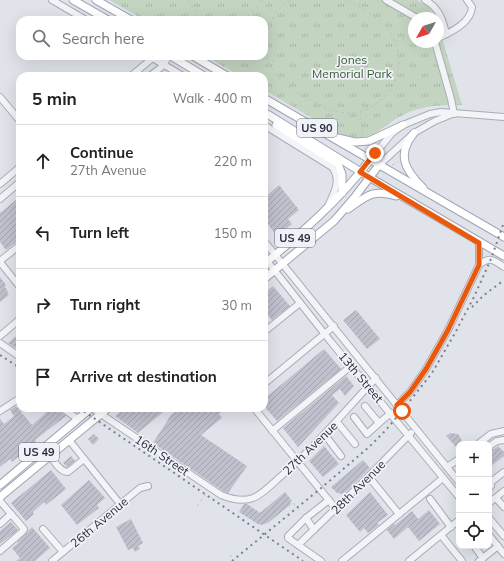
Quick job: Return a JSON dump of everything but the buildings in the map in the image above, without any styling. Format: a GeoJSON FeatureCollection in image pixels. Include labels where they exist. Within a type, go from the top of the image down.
{"type":"FeatureCollection","features":[{"type":"Feature","properties":{"kind":"main road"},"geometry":{"type":"LineString","coordinates":[[73,0],[101,16]]}},
{"type":"Feature","properties":{"kind":"main road"},"geometry":{"type":"LineString","coordinates":[[96,0],[124,16]]}},
{"type":"Feature","properties":{"kind":"main road"},"geometry":{"type":"LineString","coordinates":[[176,60],[197,72]]}},
{"type":"Feature","properties":{"kind":"main road"},"geometry":{"type":"LineString","coordinates":[[200,60],[220,72]]}},
{"type":"Feature","properties":{"kind":"main road","name":"US 90"},"geometry":{"type":"LineString","coordinates":[[268,100],[504,237]]}},
{"type":"Feature","properties":{"kind":"main road","name":"US 90"},"geometry":{"type":"LineString","coordinates":[[268,114],[360,172],[479,243],[504,256]]}},
{"type":"Feature","properties":{"kind":"main road"},"geometry":{"type":"LineString","coordinates":[[268,120],[338,164],[342,174],[342,193]]}},
{"type":"Feature","properties":{"kind":"main road"},"geometry":{"type":"LineString","coordinates":[[331,137],[355,142],[364,142],[403,125]]}},
{"type":"Feature","properties":{"kind":"main road"},"geometry":{"type":"LineString","coordinates":[[414,133],[408,140],[405,148],[405,161],[411,176],[430,195]]}},
{"type":"Feature","properties":{"kind":"main road","name":"US 49"},"geometry":{"type":"LineString","coordinates":[[268,259],[305,231],[326,211],[370,160]]}},
{"type":"Feature","properties":{"kind":"main road","name":"US 49"},"geometry":{"type":"LineString","coordinates":[[268,276],[327,228],[354,198],[379,165]]}},
{"type":"Feature","properties":{"kind":"main road"},"geometry":{"type":"LineString","coordinates":[[339,214],[374,193],[387,194],[408,200]]}},
{"type":"Feature","properties":{"kind":"main road","name":"US 49"},"geometry":{"type":"LineString","coordinates":[[0,485],[87,412]]}},
{"type":"Feature","properties":{"kind":"main road","name":"US 49"},"geometry":{"type":"LineString","coordinates":[[0,497],[103,412]]}},
{"type":"Feature","properties":{"kind":"street"},"geometry":{"type":"LineString","coordinates":[[52,0],[79,16]]}},
{"type":"Feature","properties":{"kind":"street"},"geometry":{"type":"LineString","coordinates":[[386,0],[408,13]]}},
{"type":"Feature","properties":{"kind":"street"},"geometry":{"type":"LineString","coordinates":[[426,0],[438,11],[442,18],[446,34],[457,27],[472,13],[472,7],[467,0]]}},
{"type":"Feature","properties":{"kind":"street"},"geometry":{"type":"LineString","coordinates":[[437,48],[454,114]]}},
{"type":"Feature","properties":{"kind":"street"},"geometry":{"type":"LineString","coordinates":[[135,72],[149,60]]}},
{"type":"Feature","properties":{"kind":"street"},"geometry":{"type":"LineString","coordinates":[[156,60],[176,72]]}},
{"type":"Feature","properties":{"kind":"street"},"geometry":{"type":"LineString","coordinates":[[155,72],[164,65],[167,60]]}},
{"type":"Feature","properties":{"kind":"street"},"geometry":{"type":"LineString","coordinates":[[0,97],[16,116]]}},
{"type":"Feature","properties":{"kind":"street"},"geometry":{"type":"LineString","coordinates":[[370,160],[392,134],[403,125],[430,114],[441,112],[504,117]]}},
{"type":"Feature","properties":{"kind":"street"},"geometry":{"type":"LineString","coordinates":[[379,165],[414,133],[435,121],[454,114]]}},
{"type":"Feature","properties":{"kind":"street"},"geometry":{"type":"LineString","coordinates":[[268,127],[326,162],[336,172],[337,184],[326,211]]}},
{"type":"Feature","properties":{"kind":"street"},"geometry":{"type":"LineString","coordinates":[[0,184],[16,171]]}},
{"type":"Feature","properties":{"kind":"street"},"geometry":{"type":"LineString","coordinates":[[0,199],[16,186]]}},
{"type":"Feature","properties":{"kind":"street"},"geometry":{"type":"LineString","coordinates":[[397,405],[410,392],[426,369],[448,330],[479,265],[479,243]]}},
{"type":"Feature","properties":{"kind":"street","name":"13th Street"},"geometry":{"type":"LineString","coordinates":[[268,246],[456,477]]}},
{"type":"Feature","properties":{"kind":"street"},"geometry":{"type":"LineString","coordinates":[[16,248],[0,262],[16,282]]}},
{"type":"Feature","properties":{"kind":"street"},"geometry":{"type":"LineString","coordinates":[[479,265],[488,259],[491,259],[504,267]]}},
{"type":"Feature","properties":{"kind":"street","name":"13th Street"},"geometry":{"type":"LineString","coordinates":[[268,264],[275,270],[325,334],[456,493]]}},
{"type":"Feature","properties":{"kind":"street"},"geometry":{"type":"LineString","coordinates":[[268,329],[300,303]]}},
{"type":"Feature","properties":{"kind":"street"},"geometry":{"type":"LineString","coordinates":[[1,332],[16,322]]}},
{"type":"Feature","properties":{"kind":"street"},"geometry":{"type":"LineString","coordinates":[[268,381],[334,326]]}},
{"type":"Feature","properties":{"kind":"street"},"geometry":{"type":"LineString","coordinates":[[0,343],[16,354]]}},
{"type":"Feature","properties":{"kind":"street"},"geometry":{"type":"LineString","coordinates":[[272,430],[351,366]]}},
{"type":"Feature","properties":{"kind":"street","name":"27th Avenue"},"geometry":{"type":"LineString","coordinates":[[233,500],[243,500],[255,497],[298,461],[337,422],[376,378]]}},
{"type":"Feature","properties":{"kind":"street"},"geometry":{"type":"LineString","coordinates":[[0,411],[16,401]]}},
{"type":"Feature","properties":{"kind":"street"},"geometry":{"type":"LineString","coordinates":[[365,406],[379,423]]}},
{"type":"Feature","properties":{"kind":"street"},"geometry":{"type":"LineString","coordinates":[[68,412],[78,419]]}},
{"type":"Feature","properties":{"kind":"street","name":"16th Street"},"geometry":{"type":"LineString","coordinates":[[98,412],[221,495],[233,500]]}},
{"type":"Feature","properties":{"kind":"street"},"geometry":{"type":"LineString","coordinates":[[257,412],[336,509]]}},
{"type":"Feature","properties":{"kind":"street"},"geometry":{"type":"LineString","coordinates":[[354,417],[366,434],[391,413]]}},
{"type":"Feature","properties":{"kind":"street"},"geometry":{"type":"LineString","coordinates":[[337,422],[355,444]]}},
{"type":"Feature","properties":{"kind":"street","name":"28th Avenue"},"geometry":{"type":"LineString","coordinates":[[298,545],[369,477],[416,429]]}},
{"type":"Feature","properties":{"kind":"street"},"geometry":{"type":"LineString","coordinates":[[482,441],[490,434],[504,431]]}},
{"type":"Feature","properties":{"kind":"street"},"geometry":{"type":"LineString","coordinates":[[324,435],[341,456]]}},
{"type":"Feature","properties":{"kind":"street"},"geometry":{"type":"LineString","coordinates":[[69,440],[120,504]]}},
{"type":"Feature","properties":{"kind":"street"},"geometry":{"type":"LineString","coordinates":[[492,444],[497,441],[504,440]]}},
{"type":"Feature","properties":{"kind":"street"},"geometry":{"type":"LineString","coordinates":[[50,456],[62,471],[65,472],[68,472],[84,459]]}},
{"type":"Feature","properties":{"kind":"street"},"geometry":{"type":"LineString","coordinates":[[447,467],[456,460]]}},
{"type":"Feature","properties":{"kind":"street"},"geometry":{"type":"LineString","coordinates":[[492,481],[504,472]]}},
{"type":"Feature","properties":{"kind":"street"},"geometry":{"type":"LineString","coordinates":[[369,477],[399,514]]}},
{"type":"Feature","properties":{"kind":"street"},"geometry":{"type":"LineString","coordinates":[[342,561],[443,478]]}},
{"type":"Feature","properties":{"kind":"street","name":"26th Avenue"},"geometry":{"type":"LineString","coordinates":[[52,561],[140,488],[148,486]]}},
{"type":"Feature","properties":{"kind":"street"},"geometry":{"type":"LineString","coordinates":[[492,501],[504,491]]}},
{"type":"Feature","properties":{"kind":"street"},"geometry":{"type":"LineString","coordinates":[[496,498],[504,507]]}},
{"type":"Feature","properties":{"kind":"street"},"geometry":{"type":"LineString","coordinates":[[409,561],[456,525],[430,499]]}},
{"type":"Feature","properties":{"kind":"street"},"geometry":{"type":"LineString","coordinates":[[321,561],[288,538],[288,536],[306,518],[329,500]]}},
{"type":"Feature","properties":{"kind":"street"},"geometry":{"type":"LineString","coordinates":[[0,501],[24,529],[0,551]]}},
{"type":"Feature","properties":{"kind":"street"},"geometry":{"type":"LineString","coordinates":[[0,524],[11,514]]}},
{"type":"Feature","properties":{"kind":"street"},"geometry":{"type":"LineString","coordinates":[[306,518],[314,530]]}},
{"type":"Feature","properties":{"kind":"street"},"geometry":{"type":"LineString","coordinates":[[492,522],[504,536]]}},
{"type":"Feature","properties":{"kind":"street"},"geometry":{"type":"LineString","coordinates":[[43,529],[63,552]]}},
{"type":"Feature","properties":{"kind":"street"},"geometry":{"type":"LineString","coordinates":[[441,535],[462,561]]}},
{"type":"Feature","properties":{"kind":"street"},"geometry":{"type":"LineString","coordinates":[[492,539],[504,554]]}},
{"type":"Feature","properties":{"kind":"street"},"geometry":{"type":"LineString","coordinates":[[476,549],[481,559],[498,546]]}},
{"type":"Feature","properties":{"kind":"path"},"geometry":{"type":"LineString","coordinates":[[188,0],[195,10],[203,16]]}},
{"type":"Feature","properties":{"kind":"path"},"geometry":{"type":"LineString","coordinates":[[248,16],[252,13],[261,0],[276,13]]}},
{"type":"Feature","properties":{"kind":"path"},"geometry":{"type":"LineString","coordinates":[[268,33],[276,13],[290,0]]}},
{"type":"Feature","properties":{"kind":"path"},"geometry":{"type":"LineString","coordinates":[[267,60],[280,80],[296,92],[322,106],[349,113],[370,107],[379,101],[388,92],[394,82],[399,66],[396,42],[383,24],[358,6],[346,0]]}},
{"type":"Feature","properties":{"kind":"path"},"geometry":{"type":"LineString","coordinates":[[358,6],[361,0]]}},
{"type":"Feature","properties":{"kind":"path"},"geometry":{"type":"LineString","coordinates":[[396,42],[408,36]]}},
{"type":"Feature","properties":{"kind":"path"},"geometry":{"type":"LineString","coordinates":[[360,111],[363,138]]}},
{"type":"Feature","properties":{"kind":"path"},"geometry":{"type":"LineString","coordinates":[[391,163],[393,164],[400,162]]}},
{"type":"Feature","properties":{"kind":"path"},"geometry":{"type":"LineString","coordinates":[[197,506],[210,487]]}},
{"type":"Feature","properties":{"kind":"path"},"geometry":{"type":"LineString","coordinates":[[293,503],[301,512]]}},
{"type":"Feature","properties":{"kind":"path"},"geometry":{"type":"LineString","coordinates":[[230,556],[234,561]]}},
{"type":"Feature","properties":{"kind":"green space","name":"Jones Memorial Park"},"geometry":{"type":"Polygon","coordinates":[[[109,0],[417,0],[428,7],[432,12],[408,12],[408,48],[444,48],[444,45],[462,105],[441,105],[414,110],[397,118],[368,136],[359,138],[338,133],[268,92],[268,72],[233,72],[212,60],[268,60],[268,16],[137,16],[109,0]]]}},
{"type":"Feature","properties":{"kind":"railway"},"geometry":{"type":"LineString","coordinates":[[232,561],[369,447],[402,411],[432,373],[455,333],[474,297],[491,259],[504,222]]}},
{"type":"Feature","properties":{"kind":"railway"},"geometry":{"type":"LineString","coordinates":[[472,307],[484,295],[504,280]]}},
{"type":"Feature","properties":{"kind":"railway"},"geometry":{"type":"LineString","coordinates":[[0,355],[16,365]]}},
{"type":"Feature","properties":{"kind":"railway"},"geometry":{"type":"LineString","coordinates":[[85,412],[303,561]]}},
{"type":"Feature","properties":{"kind":"route"},"geometry":{"type":"LineString","coordinates":[[375,153],[360,172],[479,243],[479,265],[464,298],[426,369],[410,392],[397,405],[402,411]]}}]}
